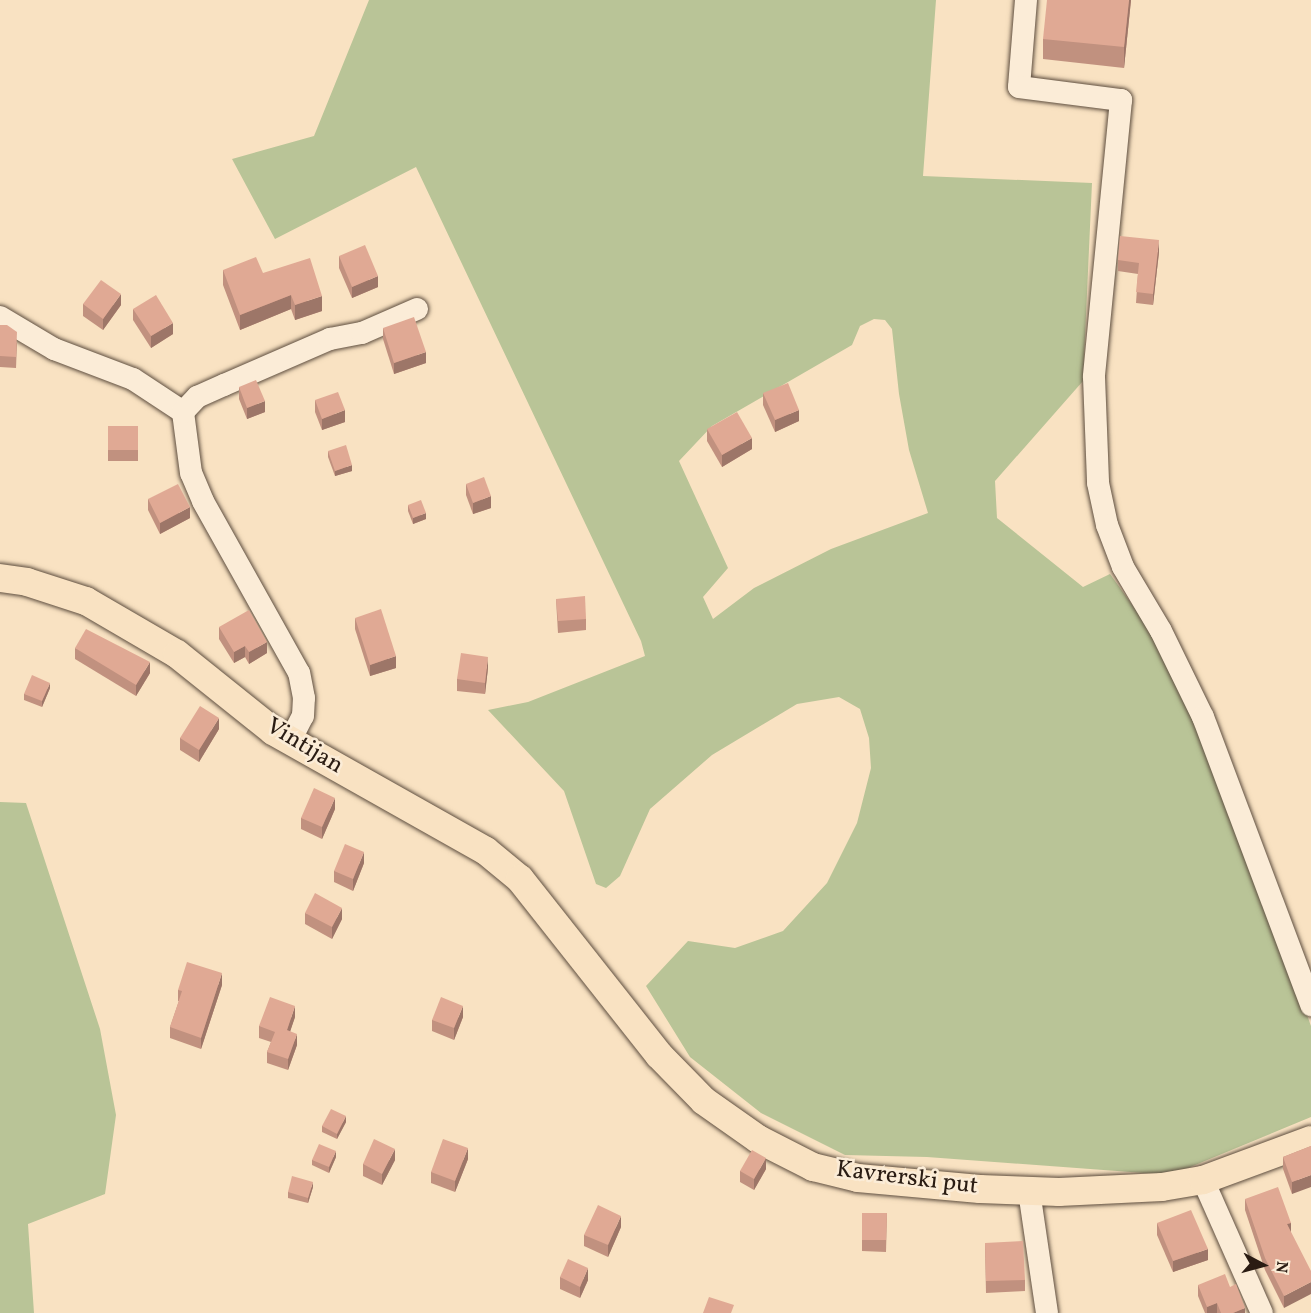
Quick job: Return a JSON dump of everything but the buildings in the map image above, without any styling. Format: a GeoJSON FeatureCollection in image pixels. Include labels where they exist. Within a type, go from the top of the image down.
{"type":"FeatureCollection","features":[{"type":"Feature","properties":{"kind":"main road","name":"Vintijan"},"geometry":{"type":"LineString","coordinates":[[0,578],[27,582],[86,601],[177,654],[273,731],[486,851],[520,879],[580,957]]}},
{"type":"Feature","properties":{"kind":"main road","name":"Kavrerski put"},"geometry":{"type":"LineString","coordinates":[[580,957],[659,1055],[704,1101],[758,1139],[813,1167],[858,1178],[1029,1191],[1162,1187],[1203,1180],[1311,1140]]}},
{"type":"Feature","properties":{"kind":"street"},"geometry":{"type":"LineString","coordinates":[[1026,0],[1019,87],[1121,100],[1094,377],[1098,483],[1107,525],[1123,567],[1161,631],[1203,717],[1311,1005]]}},
{"type":"Feature","properties":{"kind":"street"},"geometry":{"type":"LineString","coordinates":[[183,412],[197,397],[224,385],[330,339],[362,333],[417,309]]}},
{"type":"Feature","properties":{"kind":"street"},"geometry":{"type":"LineString","coordinates":[[0,317],[49,347],[133,379],[183,412],[191,473],[203,501],[299,673],[304,698],[303,716],[290,741]]}},
{"type":"Feature","properties":{"kind":"street"},"geometry":{"type":"LineString","coordinates":[[1203,1180],[1262,1313]]}},
{"type":"Feature","properties":{"kind":"street"},"geometry":{"type":"LineString","coordinates":[[1029,1191],[1047,1313]]}},
{"type":"Feature","properties":{"kind":"green space"},"geometry":{"type":"Polygon","coordinates":[[[369,0],[936,0],[923,176],[1092,183],[1083,381],[995,481],[997,518],[1083,587],[1110,574],[1169,656],[1259,882],[1311,1026],[1311,1117],[1171,1175],[927,1157],[845,1155],[761,1113],[690,1057],[646,986],[688,941],[735,948],[783,931],[827,883],[857,823],[871,768],[869,738],[860,709],[839,697],[797,704],[712,755],[650,809],[620,876],[606,888],[596,884],[564,791],[488,710],[528,702],[645,656],[641,641],[416,167],[275,239],[232,159],[314,136],[369,0]],[[874,319],[860,326],[852,345],[712,426],[679,461],[728,568],[703,597],[713,619],[754,588],[831,549],[928,513],[909,450],[899,394],[892,329],[885,320],[874,319]]]}},
{"type":"Feature","properties":{"kind":"green space"},"geometry":{"type":"Polygon","coordinates":[[[0,802],[26,803],[100,1029],[116,1115],[105,1194],[28,1224],[34,1313],[0,1313],[0,802]]]}}]}
